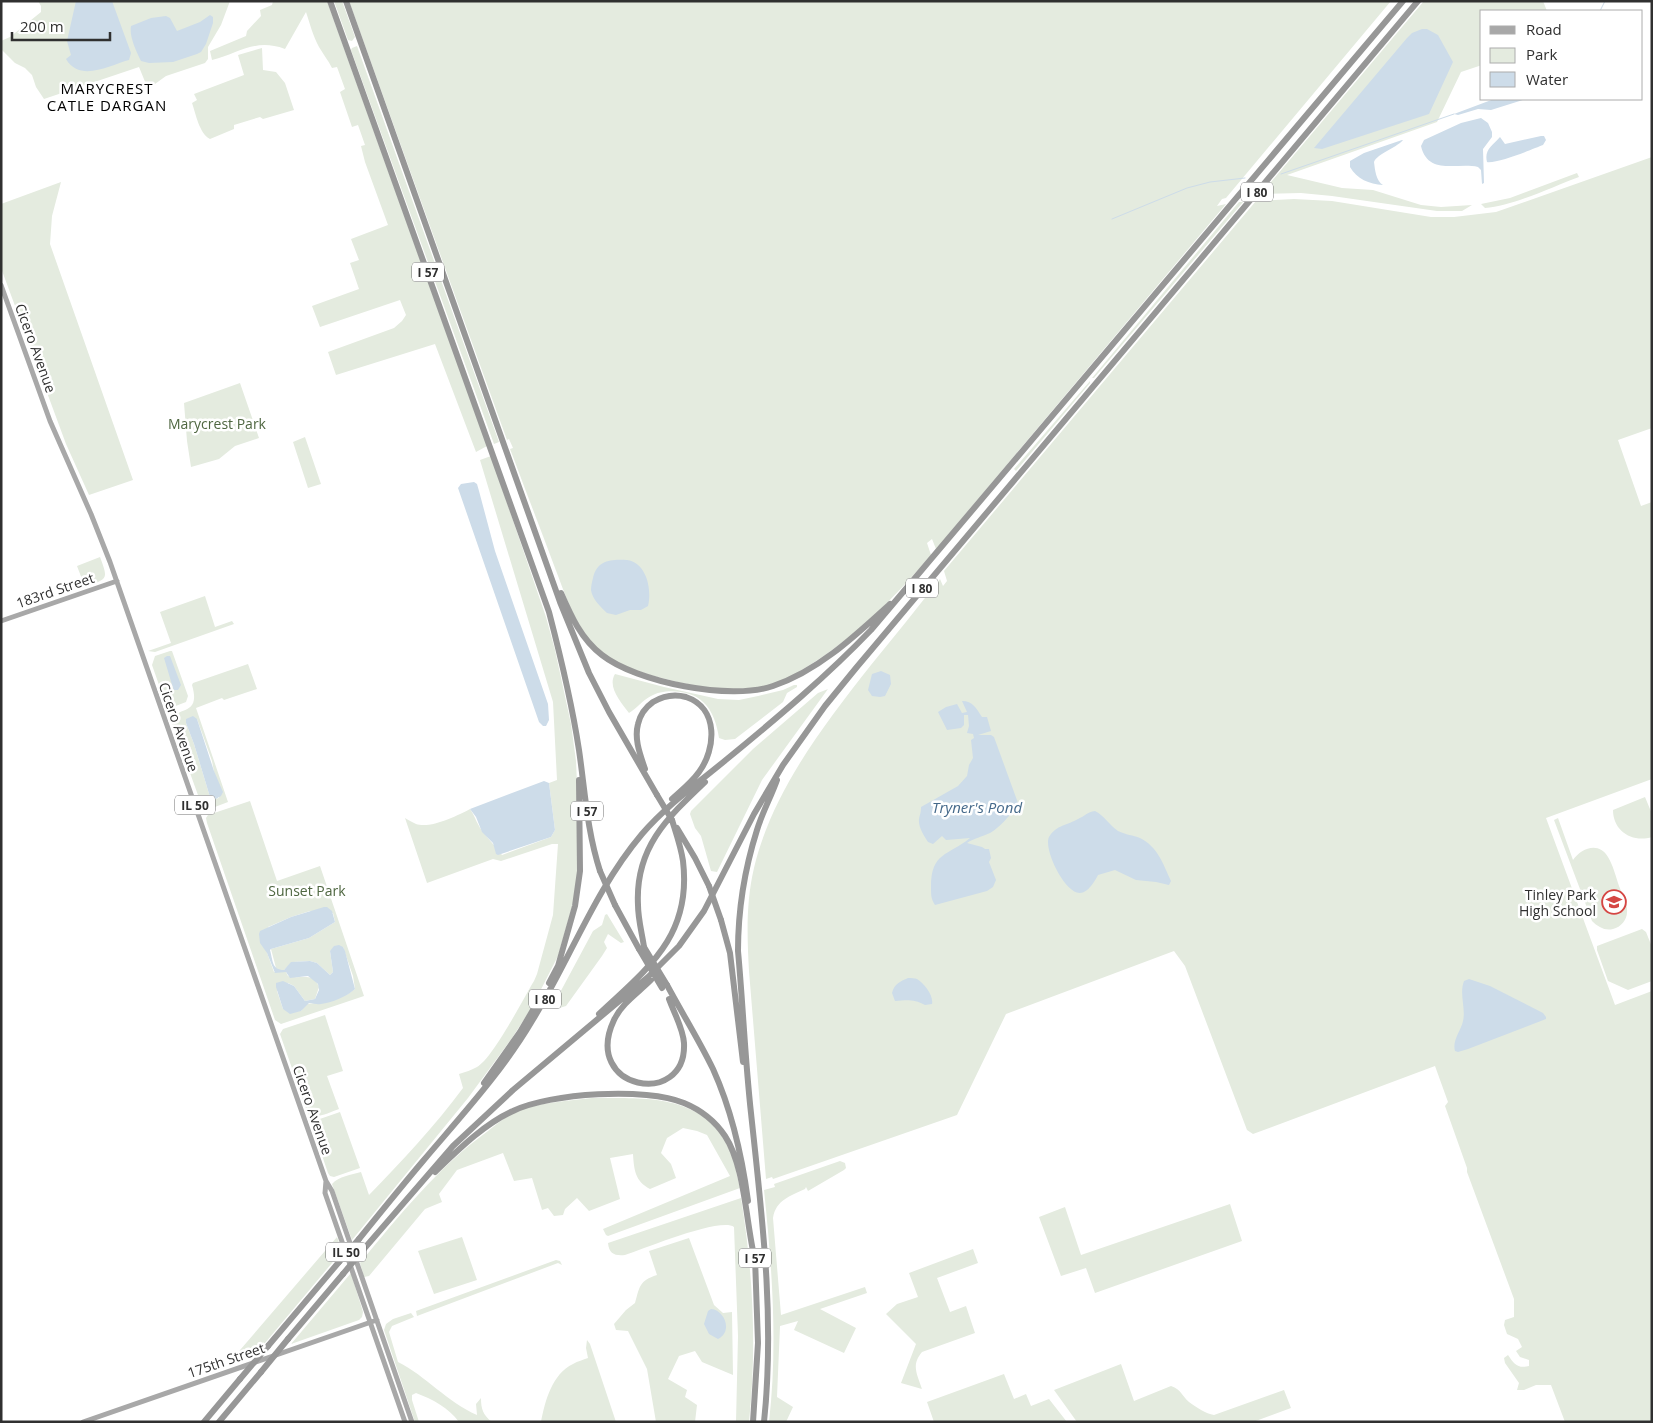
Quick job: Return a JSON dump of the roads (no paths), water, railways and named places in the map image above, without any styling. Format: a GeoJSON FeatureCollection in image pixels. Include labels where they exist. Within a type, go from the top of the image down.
{"type":"FeatureCollection","features":[{"type":"Feature","properties":{"kind":"highway","name":"I 57"},"geometry":{"type":"LineString","coordinates":[[330,1],[549,612],[570,693],[580,751],[586,810],[594,852],[615,905],[641,948]]}},
{"type":"Feature","properties":{"kind":"highway","name":"I 57"},"geometry":{"type":"LineString","coordinates":[[346,1],[560,602],[590,674],[609,712],[672,820],[678,835],[695,858],[721,920],[730,953],[751,1110],[767,1268],[769,1343],[764,1422]]}},
{"type":"Feature","properties":{"kind":"highway","name":"I 80"},"geometry":{"type":"LineString","coordinates":[[204,1422],[495,1075],[532,1021],[568,958],[598,897],[620,861],[644,832],[676,800],[727,760],[846,656],[893,606],[1403,1]]}},
{"type":"Feature","properties":{"kind":"highway","name":"I 80"},"geometry":{"type":"LineString","coordinates":[[219,1422],[453,1146],[513,1090],[648,977],[679,946],[704,911],[754,814],[783,765],[825,706],[1418,1]]}},
{"type":"Feature","properties":{"kind":"highway"},"geometry":{"type":"LineString","coordinates":[[541,547],[576,626],[588,643],[602,655],[631,671],[656,680],[712,690],[756,690],[785,682],[852,638],[911,585]]}},
{"type":"Feature","properties":{"kind":"highway"},"geometry":{"type":"LineString","coordinates":[[644,832],[656,814],[696,776],[711,747],[712,727],[707,714],[694,701],[679,696],[666,697],[655,701],[643,712],[638,724],[637,740],[648,780]]}},
{"type":"Feature","properties":{"kind":"highway"},"geometry":{"type":"LineString","coordinates":[[464,1113],[468,1102],[504,1055],[532,1012],[558,966],[575,906],[580,871],[580,751]]}},
{"type":"Feature","properties":{"kind":"highway"},"geometry":{"type":"LineString","coordinates":[[724,1098],[713,1069],[641,948],[638,894],[639,877],[651,842],[665,821],[727,760]]}},
{"type":"Feature","properties":{"kind":"highway"},"geometry":{"type":"LineString","coordinates":[[751,1110],[738,951],[741,896],[758,829],[783,765]]}},
{"type":"Feature","properties":{"kind":"highway"},"geometry":{"type":"LineString","coordinates":[[589,1027],[598,1015],[656,958],[672,934],[684,890],[683,860],[678,835]]}},
{"type":"Feature","properties":{"kind":"highway"},"geometry":{"type":"LineString","coordinates":[[669,999],[684,1041],[680,1062],[674,1072],[660,1082],[647,1085],[629,1081],[616,1070],[610,1058],[608,1044],[610,1029],[621,1009],[671,960],[679,946]]}},
{"type":"Feature","properties":{"kind":"highway","name":"I 57"},"geometry":{"type":"LineString","coordinates":[[664,986],[669,999],[724,1098],[734,1127],[744,1171],[755,1260],[758,1342],[753,1422]]}},
{"type":"Feature","properties":{"kind":"highway"},"geometry":{"type":"LineString","coordinates":[[391,1218],[436,1170],[496,1120],[514,1110],[546,1100],[585,1096],[619,1094],[662,1097],[684,1103],[700,1112],[717,1126],[728,1142],[739,1171],[755,1260]]}},
{"type":"Feature","properties":{"kind":"main road","name":"Cicero Avenue"},"geometry":{"type":"LineString","coordinates":[[1,284],[50,421],[94,523],[116,581],[326,1181],[332,1190],[412,1422]]}},
{"type":"Feature","properties":{"kind":"main road","name":"183rd Street"},"geometry":{"type":"LineString","coordinates":[[1,621],[116,581]]}},
{"type":"Feature","properties":{"kind":"main road","name":"Cicero Avenue"},"geometry":{"type":"LineString","coordinates":[[326,1181],[325,1193],[405,1422]]}},
{"type":"Feature","properties":{"kind":"main road","name":"175th Street"},"geometry":{"type":"LineString","coordinates":[[82,1422],[377,1320]]}},
{"type":"Feature","properties":{"kind":"water"},"geometry":{"type":"Polygon","coordinates":[[[76,1],[112,1],[131,53],[129,60],[87,71],[79,70],[72,66],[66,59],[71,55],[67,41],[76,1]]]}},
{"type":"Feature","properties":{"kind":"water"},"geometry":{"type":"Polygon","coordinates":[[[210,15],[213,17],[213,23],[206,44],[201,52],[173,62],[149,63],[141,61],[132,39],[131,26],[151,18],[166,16],[170,18],[177,31],[200,22],[210,15]]]}},
{"type":"Feature","properties":{"kind":"water"},"geometry":{"type":"Polygon","coordinates":[[[1427,29],[1438,35],[1453,62],[1429,114],[1322,149],[1314,148],[1407,38],[1412,33],[1427,29]]]}},
{"type":"Feature","properties":{"kind":"water"},"geometry":{"type":"Polygon","coordinates":[[[1491,100],[1523,100],[1491,110],[1478,109],[1458,115],[1454,114],[1491,100]]]}},
{"type":"Feature","properties":{"kind":"water"},"geometry":{"type":"Polygon","coordinates":[[[1481,118],[1488,123],[1492,132],[1492,137],[1483,149],[1484,183],[1482,184],[1481,170],[1478,167],[1437,165],[1425,155],[1421,146],[1424,140],[1461,123],[1481,118]]]}},
{"type":"Feature","properties":{"kind":"water"},"geometry":{"type":"Polygon","coordinates":[[[1544,136],[1546,140],[1543,145],[1506,159],[1487,162],[1488,151],[1500,137],[1505,144],[1544,136]]]}},
{"type":"Feature","properties":{"kind":"water"},"geometry":{"type":"Polygon","coordinates":[[[1403,140],[1379,156],[1374,162],[1377,178],[1383,185],[1364,180],[1356,175],[1350,167],[1350,161],[1364,153],[1403,140]]]}},
{"type":"Feature","properties":{"kind":"water"},"geometry":{"type":"Polygon","coordinates":[[[474,482],[477,484],[495,551],[548,704],[549,720],[546,726],[539,722],[458,488],[461,484],[474,482]]]}},
{"type":"Feature","properties":{"kind":"water"},"geometry":{"type":"Polygon","coordinates":[[[627,560],[639,566],[646,578],[649,592],[648,606],[641,610],[630,610],[616,615],[607,613],[593,597],[591,586],[595,572],[601,564],[606,562],[627,560]]]}},
{"type":"Feature","properties":{"kind":"water"},"geometry":{"type":"Polygon","coordinates":[[[170,656],[181,685],[178,690],[173,688],[164,658],[170,656]]]}},
{"type":"Feature","properties":{"kind":"water"},"geometry":{"type":"Polygon","coordinates":[[[881,671],[890,675],[891,684],[885,696],[872,696],[868,690],[872,674],[881,671]]]}},
{"type":"Feature","properties":{"kind":"water","name":"Tryner's Pond"},"geometry":{"type":"Polygon","coordinates":[[[962,701],[972,704],[982,717],[987,717],[991,731],[978,735],[991,735],[994,737],[1018,803],[1010,815],[994,831],[967,843],[989,849],[991,858],[989,862],[996,880],[993,887],[987,891],[935,905],[931,892],[934,867],[942,856],[970,838],[946,840],[942,836],[933,844],[928,842],[923,834],[919,825],[919,819],[921,807],[958,786],[967,776],[969,765],[973,758],[971,740],[974,738],[973,734],[967,733],[969,726],[968,715],[964,715],[964,725],[961,728],[947,730],[938,712],[946,707],[957,704],[962,713],[967,712],[962,701]]]}},
{"type":"Feature","properties":{"kind":"water"},"geometry":{"type":"Polygon","coordinates":[[[193,716],[197,719],[223,792],[221,796],[214,800],[210,797],[186,723],[186,719],[193,716]]]}},
{"type":"Feature","properties":{"kind":"water"},"geometry":{"type":"Polygon","coordinates":[[[544,781],[549,783],[555,830],[551,837],[498,855],[496,854],[493,843],[482,832],[476,817],[470,809],[544,781]]]}},
{"type":"Feature","properties":{"kind":"water"},"geometry":{"type":"Polygon","coordinates":[[[1095,811],[1102,815],[1118,831],[1140,838],[1156,851],[1171,881],[1169,885],[1136,880],[1115,870],[1098,875],[1086,891],[1080,893],[1068,886],[1052,860],[1049,851],[1049,837],[1059,828],[1095,811]]]}},
{"type":"Feature","properties":{"kind":"water"},"geometry":{"type":"Polygon","coordinates":[[[324,907],[332,911],[335,922],[309,938],[271,949],[275,967],[284,970],[291,962],[310,961],[317,963],[330,975],[333,972],[330,951],[334,946],[339,945],[345,951],[355,989],[334,1001],[320,1004],[309,1003],[301,1011],[290,1014],[283,1009],[276,983],[283,981],[294,986],[305,1001],[315,999],[319,990],[318,984],[308,976],[290,978],[286,972],[275,973],[267,953],[260,943],[259,934],[260,931],[291,917],[324,907]]]}},
{"type":"Feature","properties":{"kind":"water"},"geometry":{"type":"Polygon","coordinates":[[[908,978],[916,979],[923,983],[930,994],[932,1004],[925,1005],[910,1000],[895,1001],[892,993],[894,987],[908,978]]]}},
{"type":"Feature","properties":{"kind":"water"},"geometry":{"type":"Polygon","coordinates":[[[1469,979],[1490,986],[1543,1013],[1546,1019],[1468,1049],[1455,1051],[1455,1043],[1464,1016],[1463,986],[1464,981],[1469,979]]]}},
{"type":"Feature","properties":{"kind":"water"},"geometry":{"type":"Polygon","coordinates":[[[711,1309],[720,1313],[725,1322],[726,1327],[723,1336],[718,1339],[709,1334],[704,1324],[708,1311],[711,1309]]]}},
{"type":"Feature","properties":{"kind":"waterway"},"geometry":{"type":"LineString","coordinates":[[1600,10],[1605,1]]}},
{"type":"Feature","properties":{"kind":"waterway"},"geometry":{"type":"LineString","coordinates":[[1281,174],[1454,114]]}},
{"type":"Feature","properties":{"kind":"waterway"},"geometry":{"type":"LineString","coordinates":[[1112,219],[1187,188],[1210,182],[1245,178]]}},
{"type":"Feature","properties":{"kind":"place","name":"Tinley Park High School"},"geometry":{"type":"Point","coordinates":[1614,902]}},
{"type":"Feature","properties":{"kind":"district","name":"MARYCREST CATLE DARGAN"},"geometry":{"type":"Point","coordinates":[107,96]}},
{"type":"Feature","properties":{"kind":"park label","name":"Marycrest Park"},"geometry":{"type":"Point","coordinates":[217,423]}},
{"type":"Feature","properties":{"kind":"park label","name":"Sunset Park"},"geometry":{"type":"Point","coordinates":[307,890]}}]}
